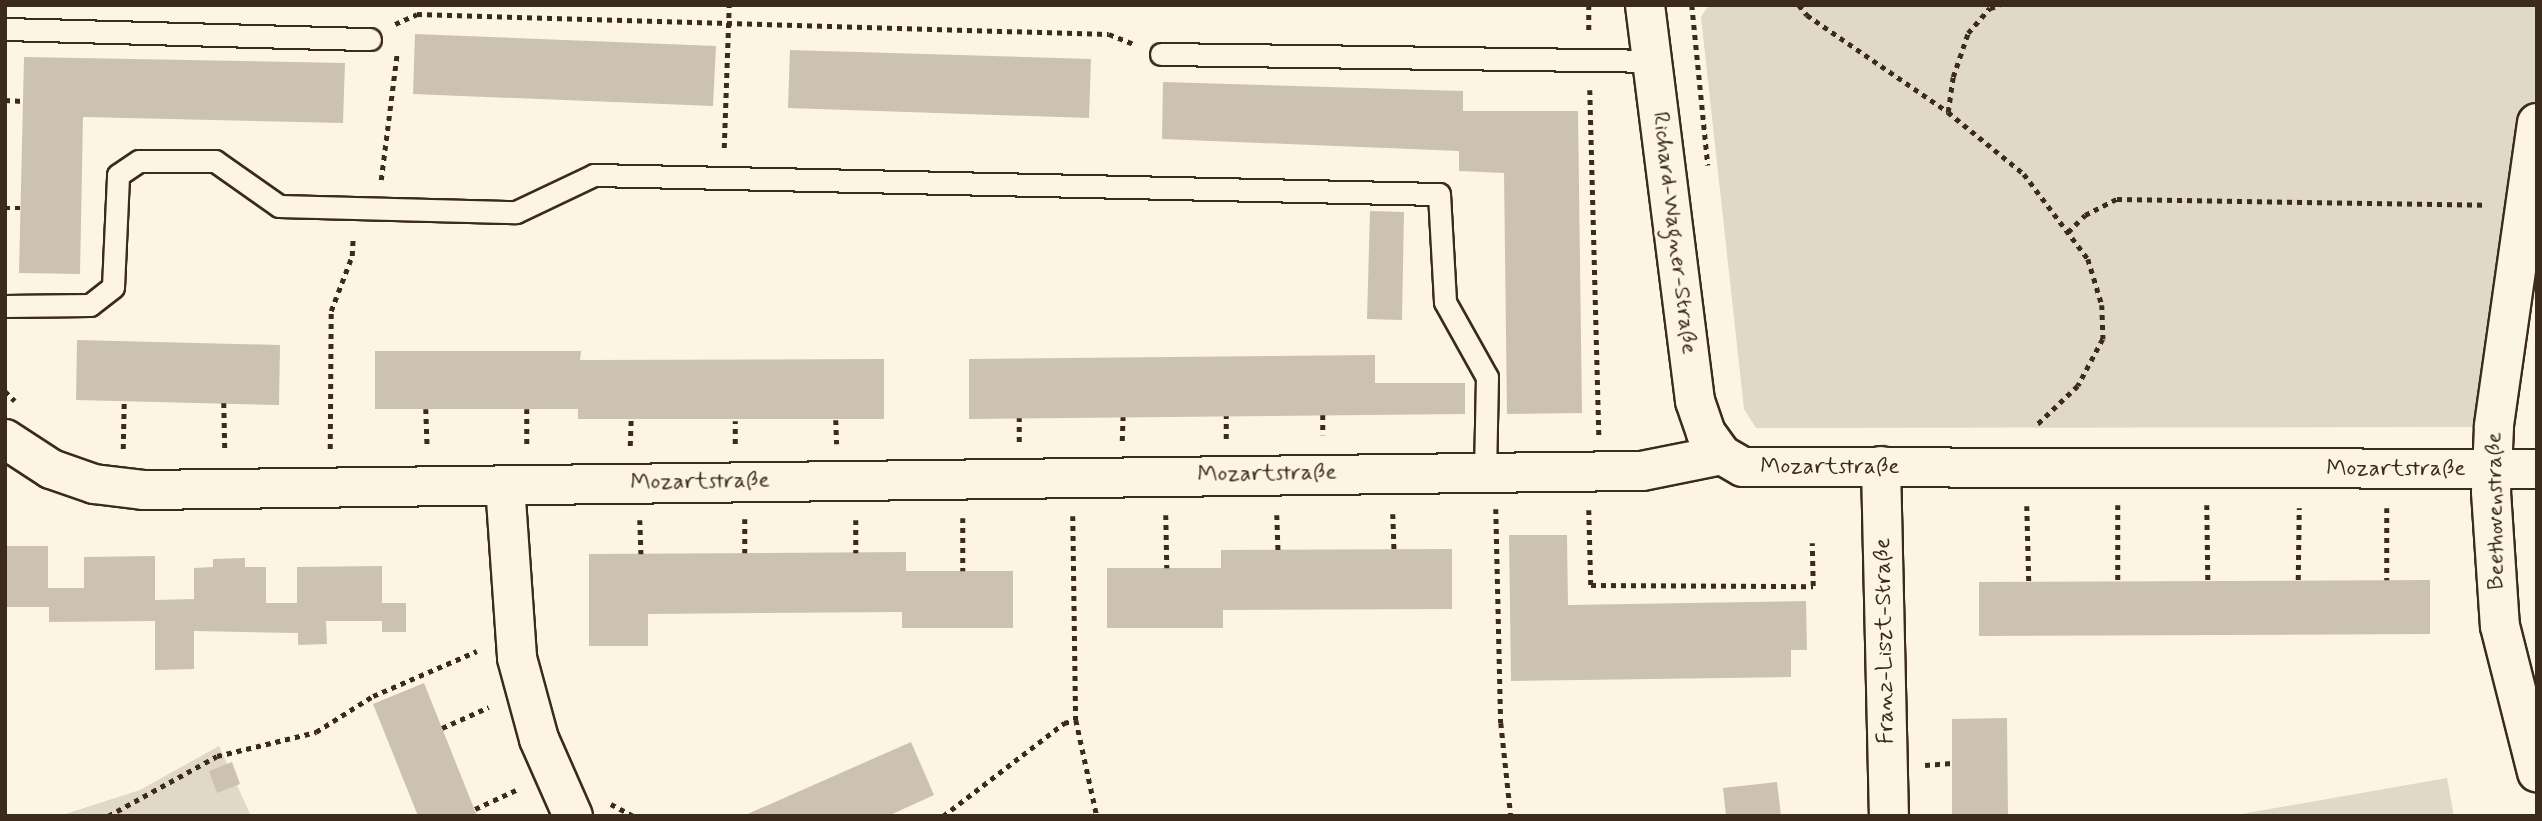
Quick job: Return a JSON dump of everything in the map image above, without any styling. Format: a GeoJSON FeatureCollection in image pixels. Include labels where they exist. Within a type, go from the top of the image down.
{"type":"FeatureCollection","features":[{"type":"Feature","properties":{"kind":"street","name":"Richard-Wagner-Straße"},"geometry":{"type":"LineString","coordinates":[[1646,5],[1695,401],[1706,433],[1722,455]]}},
{"type":"Feature","properties":{"kind":"street","name":"Beethovenstraße"},"geometry":{"type":"LineString","coordinates":[[2537,123],[2494,427],[2492,470],[2500,626],[2508,673],[2537,772]]}},
{"type":"Feature","properties":{"kind":"street","name":"Mozartstraße"},"geometry":{"type":"LineString","coordinates":[[5,439],[51,469],[94,484],[143,490],[516,470],[1595,483],[1722,455],[1743,467],[2537,470]]}},
{"type":"Feature","properties":{"kind":"street","name":"Franz-Liszt-Straße"},"geometry":{"type":"LineString","coordinates":[[1881,466],[1889,816]]}},
{"type":"Feature","properties":{"kind":"street"},"geometry":{"type":"LineString","coordinates":[[516,470],[517,658],[539,739],[573,816]]}},
{"type":"Feature","properties":{"kind":"lane"},"geometry":{"type":"LineString","coordinates":[[5,29],[370,39]]}},
{"type":"Feature","properties":{"kind":"lane"},"geometry":{"type":"LineString","coordinates":[[1161,54],[1653,61]]}},
{"type":"Feature","properties":{"kind":"lane"},"geometry":{"type":"LineString","coordinates":[[5,306],[90,305],[113,287],[118,175],[139,161],[215,161],[279,206],[379,209],[516,212],[594,175],[1439,194],[1446,302],[1487,377],[1491,483]]}},
{"type":"Feature","properties":{"kind":"path"},"geometry":{"type":"LineString","coordinates":[[723,178],[729,5]]}},
{"type":"Feature","properties":{"kind":"path"},"geometry":{"type":"LineString","coordinates":[[1589,5],[1595,483],[1591,585],[1813,586],[1812,543]]}},
{"type":"Feature","properties":{"kind":"path"},"geometry":{"type":"LineString","coordinates":[[1692,5],[1709,175]]}},
{"type":"Feature","properties":{"kind":"path"},"geometry":{"type":"LineString","coordinates":[[1799,5],[1807,15],[1948,111],[2024,174],[2068,232],[2098,281],[2103,339],[2078,386],[2025,437]]}},
{"type":"Feature","properties":{"kind":"path"},"geometry":{"type":"LineString","coordinates":[[1948,111],[1952,76],[1968,33],[1990,8],[2000,5]]}},
{"type":"Feature","properties":{"kind":"path"},"geometry":{"type":"LineString","coordinates":[[370,39],[417,14],[728,26],[1109,34],[1161,54]]}},
{"type":"Feature","properties":{"kind":"path"},"geometry":{"type":"LineString","coordinates":[[399,33],[400,21]]}},
{"type":"Feature","properties":{"kind":"path"},"geometry":{"type":"LineString","coordinates":[[379,209],[398,46]]}},
{"type":"Feature","properties":{"kind":"path"},"geometry":{"type":"LineString","coordinates":[[5,100],[23,101]]}},
{"type":"Feature","properties":{"kind":"path"},"geometry":{"type":"LineString","coordinates":[[2068,232],[2085,215],[2117,199],[2527,206]]}},
{"type":"Feature","properties":{"kind":"path"},"geometry":{"type":"LineString","coordinates":[[5,208],[20,208]]}},
{"type":"Feature","properties":{"kind":"path"},"geometry":{"type":"LineString","coordinates":[[330,457],[331,311],[352,256],[353,208]]}},
{"type":"Feature","properties":{"kind":"path"},"geometry":{"type":"LineString","coordinates":[[123,456],[124,401]]}},
{"type":"Feature","properties":{"kind":"path"},"geometry":{"type":"LineString","coordinates":[[224,403],[225,457]]}},
{"type":"Feature","properties":{"kind":"path"},"geometry":{"type":"LineString","coordinates":[[426,409],[428,456]]}},
{"type":"Feature","properties":{"kind":"path"},"geometry":{"type":"LineString","coordinates":[[516,470],[527,410]]}},
{"type":"Feature","properties":{"kind":"path"},"geometry":{"type":"LineString","coordinates":[[1323,415],[1324,449]]}},
{"type":"Feature","properties":{"kind":"path"},"geometry":{"type":"LineString","coordinates":[[1226,416],[1226,449]]}},
{"type":"Feature","properties":{"kind":"path"},"geometry":{"type":"LineString","coordinates":[[1122,451],[1123,417]]}},
{"type":"Feature","properties":{"kind":"path"},"geometry":{"type":"LineString","coordinates":[[1019,418],[1019,451]]}},
{"type":"Feature","properties":{"kind":"path"},"geometry":{"type":"LineString","coordinates":[[630,454],[631,419]]}},
{"type":"Feature","properties":{"kind":"path"},"geometry":{"type":"LineString","coordinates":[[836,420],[837,454]]}},
{"type":"Feature","properties":{"kind":"path"},"geometry":{"type":"LineString","coordinates":[[734,454],[735,421]]}},
{"type":"Feature","properties":{"kind":"path"},"geometry":{"type":"LineString","coordinates":[[1491,483],[1501,723],[1511,816]]}},
{"type":"Feature","properties":{"kind":"path"},"geometry":{"type":"LineString","coordinates":[[2207,494],[2208,581]]}},
{"type":"Feature","properties":{"kind":"path"},"geometry":{"type":"LineString","coordinates":[[2298,580],[2299,494]]}},
{"type":"Feature","properties":{"kind":"path"},"geometry":{"type":"LineString","coordinates":[[2386,494],[2387,580]]}},
{"type":"Feature","properties":{"kind":"path"},"geometry":{"type":"LineString","coordinates":[[2027,495],[2029,582]]}},
{"type":"Feature","properties":{"kind":"path"},"geometry":{"type":"LineString","coordinates":[[2118,495],[2118,581]]}},
{"type":"Feature","properties":{"kind":"path"},"geometry":{"type":"LineString","coordinates":[[1166,509],[1167,568]]}},
{"type":"Feature","properties":{"kind":"path"},"geometry":{"type":"LineString","coordinates":[[1393,509],[1394,550]]}},
{"type":"Feature","properties":{"kind":"path"},"geometry":{"type":"LineString","coordinates":[[1277,510],[1278,550]]}},
{"type":"Feature","properties":{"kind":"path"},"geometry":{"type":"LineString","coordinates":[[1073,511],[1076,720],[1097,816]]}},
{"type":"Feature","properties":{"kind":"path"},"geometry":{"type":"LineString","coordinates":[[963,512],[963,571]]}},
{"type":"Feature","properties":{"kind":"path"},"geometry":{"type":"LineString","coordinates":[[744,514],[745,553]]}},
{"type":"Feature","properties":{"kind":"path"},"geometry":{"type":"LineString","coordinates":[[856,514],[856,553]]}},
{"type":"Feature","properties":{"kind":"path"},"geometry":{"type":"LineString","coordinates":[[640,515],[640,554]]}},
{"type":"Feature","properties":{"kind":"path"},"geometry":{"type":"LineString","coordinates":[[108,816],[217,757],[316,732],[373,696],[491,645]]}},
{"type":"Feature","properties":{"kind":"path"},"geometry":{"type":"LineString","coordinates":[[442,728],[501,702]]}},
{"type":"Feature","properties":{"kind":"path"},"geometry":{"type":"LineString","coordinates":[[943,816],[1064,723],[1076,720]]}},
{"type":"Feature","properties":{"kind":"path"},"geometry":{"type":"LineString","coordinates":[[1916,766],[1952,763]]}},
{"type":"Feature","properties":{"kind":"path"},"geometry":{"type":"LineString","coordinates":[[475,809],[531,784]]}},
{"type":"Feature","properties":{"kind":"shaded area"},"geometry":{"type":"Polygon","coordinates":[[[1709,5],[2537,5],[2537,123],[2494,427],[1756,428],[1744,409],[1701,17],[1709,5]]]}},
{"type":"Feature","properties":{"kind":"shaded area"},"geometry":{"type":"Polygon","coordinates":[[[219,746],[251,816],[59,816],[140,790],[219,746]]]}},
{"type":"Feature","properties":{"kind":"shaded area"},"geometry":{"type":"Polygon","coordinates":[[[2447,778],[2454,816],[2230,816],[2447,778]]]}},
{"type":"Feature","properties":{"kind":"building"},"geometry":{"type":"Polygon","coordinates":[[[415,34],[716,46],[713,106],[413,94],[415,34]]]}},
{"type":"Feature","properties":{"kind":"building"},"geometry":{"type":"Polygon","coordinates":[[[790,50],[1091,59],[1089,118],[788,108],[790,50]]]}},
{"type":"Feature","properties":{"kind":"building"},"geometry":{"type":"Polygon","coordinates":[[[24,57],[345,63],[343,123],[83,117],[80,274],[19,273],[24,57]]]}},
{"type":"Feature","properties":{"kind":"building"},"geometry":{"type":"Polygon","coordinates":[[[1163,82],[1463,91],[1463,111],[1578,111],[1582,413],[1507,414],[1504,173],[1459,171],[1459,151],[1162,139],[1163,82]]]}},
{"type":"Feature","properties":{"kind":"building"},"geometry":{"type":"Polygon","coordinates":[[[1370,211],[1404,212],[1402,320],[1367,319],[1370,211]]]}},
{"type":"Feature","properties":{"kind":"building"},"geometry":{"type":"Polygon","coordinates":[[[77,340],[280,345],[279,405],[76,400],[77,340]]]}},
{"type":"Feature","properties":{"kind":"building"},"geometry":{"type":"Polygon","coordinates":[[[375,351],[581,351],[580,360],[884,359],[884,419],[578,419],[578,409],[375,409],[375,351]]]}},
{"type":"Feature","properties":{"kind":"building"},"geometry":{"type":"Polygon","coordinates":[[[1375,355],[1375,383],[1465,383],[1465,414],[969,419],[969,359],[1375,355]]]}},
{"type":"Feature","properties":{"kind":"building"},"geometry":{"type":"Polygon","coordinates":[[[1509,535],[1567,535],[1568,605],[1806,601],[1807,650],[1791,650],[1791,677],[1511,681],[1509,535]]]}},
{"type":"Feature","properties":{"kind":"building"},"geometry":{"type":"Polygon","coordinates":[[[5,546],[48,546],[48,588],[84,588],[84,557],[155,556],[155,600],[194,599],[194,568],[213,567],[213,559],[245,558],[245,567],[266,567],[266,603],[297,603],[297,567],[382,566],[382,603],[406,603],[406,632],[382,632],[382,621],[326,621],[327,644],[298,645],[298,633],[194,631],[194,669],[155,670],[155,621],[49,622],[49,607],[5,607],[5,546]]]}},
{"type":"Feature","properties":{"kind":"building"},"geometry":{"type":"Polygon","coordinates":[[[1452,549],[1452,609],[1223,610],[1223,628],[1107,628],[1107,568],[1221,568],[1221,550],[1452,549]]]}},
{"type":"Feature","properties":{"kind":"building"},"geometry":{"type":"Polygon","coordinates":[[[906,552],[906,571],[1013,571],[1013,628],[902,628],[902,612],[648,614],[648,646],[589,646],[589,554],[906,552]]]}},
{"type":"Feature","properties":{"kind":"building"},"geometry":{"type":"Polygon","coordinates":[[[2430,580],[2430,634],[1979,636],[1979,582],[2430,580]]]}},
{"type":"Feature","properties":{"kind":"building"},"geometry":{"type":"Polygon","coordinates":[[[424,683],[477,816],[418,816],[373,704],[424,683]]]}},
{"type":"Feature","properties":{"kind":"building"},"geometry":{"type":"Polygon","coordinates":[[[2007,718],[2008,816],[1952,816],[1952,719],[2007,718]]]}},
{"type":"Feature","properties":{"kind":"building"},"geometry":{"type":"Polygon","coordinates":[[[911,742],[934,795],[888,816],[743,816],[911,742]]]}},
{"type":"Feature","properties":{"kind":"building"},"geometry":{"type":"Polygon","coordinates":[[[232,762],[240,784],[217,793],[209,771],[232,762]]]}},
{"type":"Feature","properties":{"kind":"building"},"geometry":{"type":"Polygon","coordinates":[[[1777,782],[1781,816],[1726,816],[1723,788],[1777,782]]]}}]}
